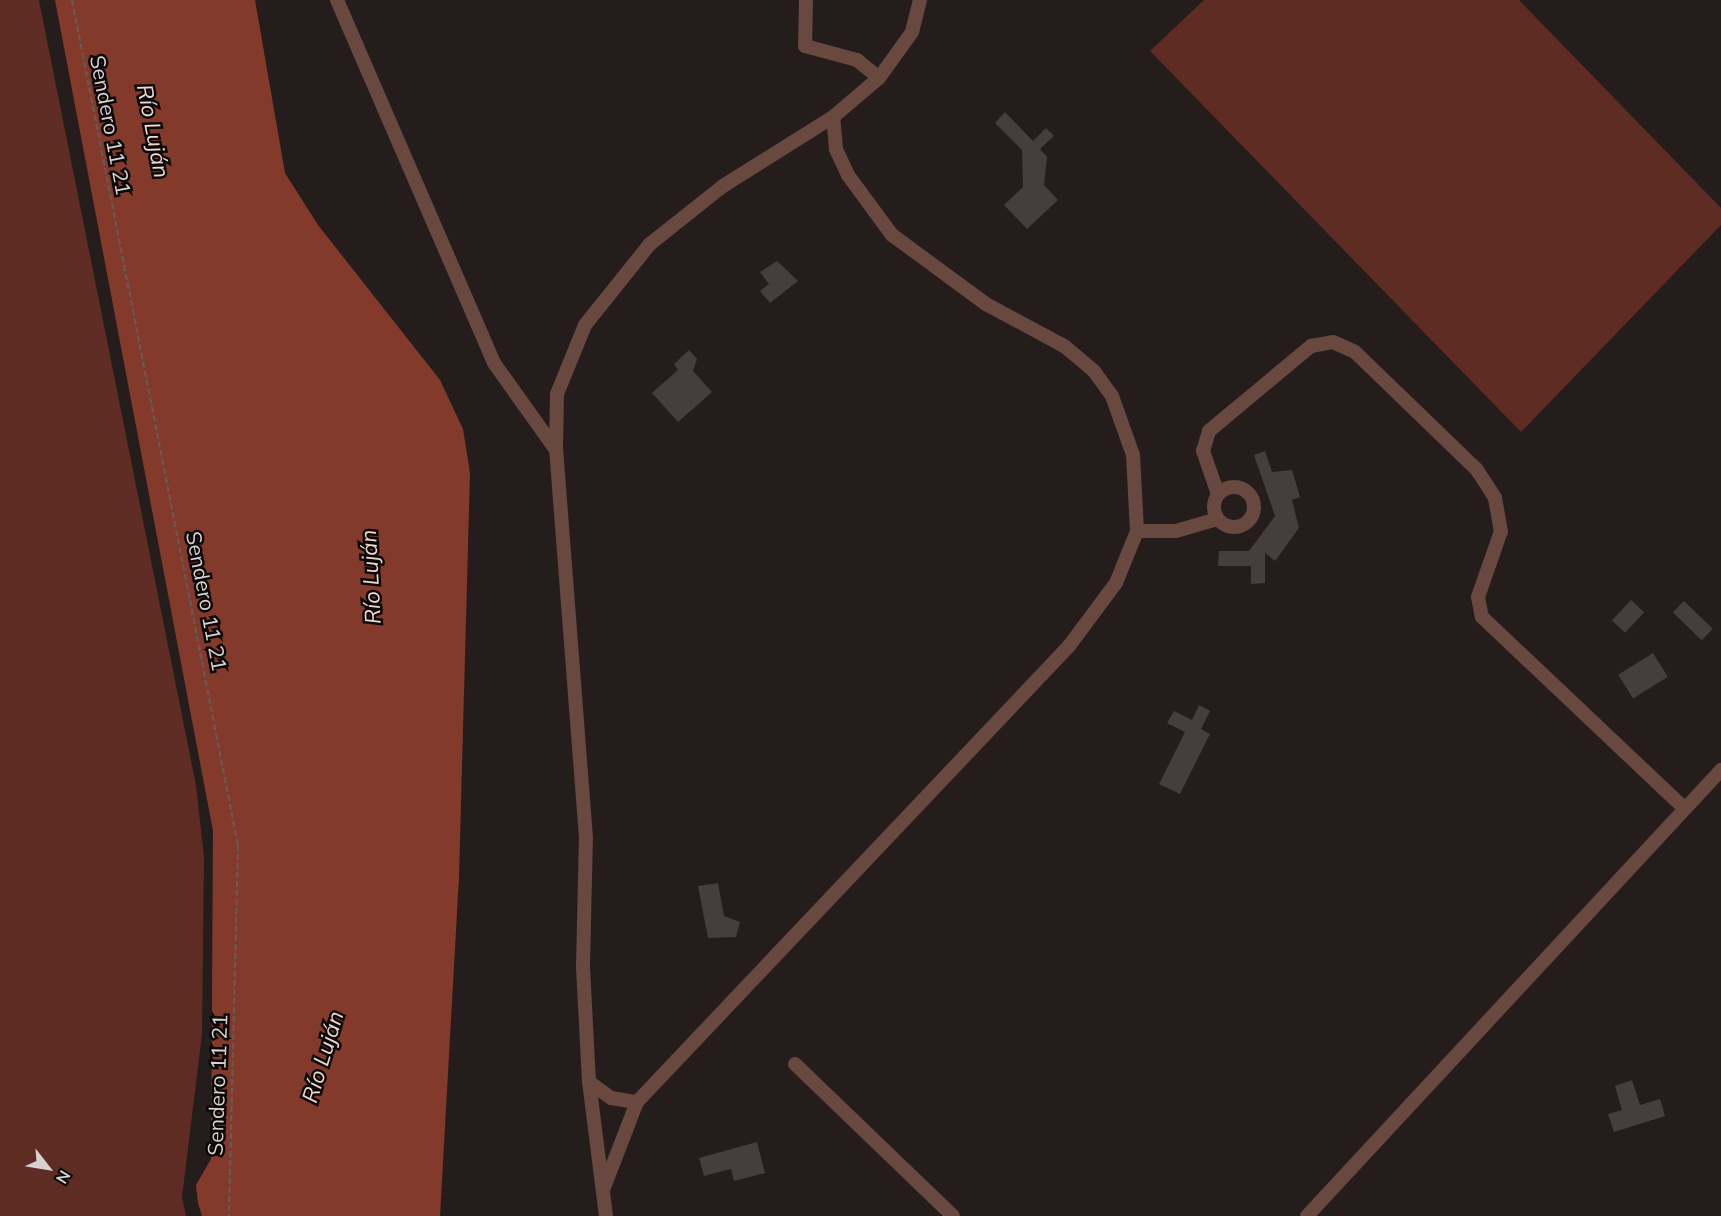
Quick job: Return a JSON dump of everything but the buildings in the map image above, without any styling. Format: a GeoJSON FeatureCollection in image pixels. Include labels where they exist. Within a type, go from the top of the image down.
{"type":"FeatureCollection","features":[{"type":"Feature","properties":{"kind":"street"},"geometry":{"type":"LineString","coordinates":[[337,0],[494,363],[556,450]]}},
{"type":"Feature","properties":{"kind":"street"},"geometry":{"type":"LineString","coordinates":[[806,0],[805,46],[856,60],[879,78]]}},
{"type":"Feature","properties":{"kind":"street"},"geometry":{"type":"LineString","coordinates":[[606,1216],[588,1082],[586,838],[556,450],[557,394],[569,357],[613,286],[650,244],[695,207],[833,117],[879,78],[912,32],[920,0]]}},
{"type":"Feature","properties":{"kind":"street"},"geometry":{"type":"LineString","coordinates":[[602,1194],[637,1102],[1069,646],[1116,583],[1137,531],[1133,455],[1112,396],[1094,371],[1064,346],[986,304],[892,235],[848,175],[836,149],[833,117]]}},
{"type":"Feature","properties":{"kind":"street"},"geometry":{"type":"LineString","coordinates":[[1218,494],[1243,489],[1254,505],[1242,526],[1228,527],[1217,519],[1213,506],[1218,494],[1203,451],[1209,431],[1311,346],[1333,342],[1355,352],[1477,470],[1495,498],[1501,531],[1479,597],[1482,617],[1685,809]]}},
{"type":"Feature","properties":{"kind":"street"},"geometry":{"type":"LineString","coordinates":[[1137,531],[1176,531],[1217,519]]}},
{"type":"Feature","properties":{"kind":"street"},"geometry":{"type":"LineString","coordinates":[[1307,1216],[1721,770]]}},
{"type":"Feature","properties":{"kind":"street"},"geometry":{"type":"LineString","coordinates":[[795,1064],[953,1216]]}},
{"type":"Feature","properties":{"kind":"street"},"geometry":{"type":"LineString","coordinates":[[588,1082],[611,1098],[637,1102]]}},
{"type":"Feature","properties":{"kind":"path","name":"Sendero 11 21"},"geometry":{"type":"LineString","coordinates":[[72,0],[238,844],[229,1216]]}},
{"type":"Feature","properties":{"kind":"shaded area"},"geometry":{"type":"Polygon","coordinates":[[[0,0],[39,0],[196,785],[204,857],[202,1034],[182,1197],[186,1216],[0,1216],[0,0]]]}},
{"type":"Feature","properties":{"kind":"shaded area"},"geometry":{"type":"Polygon","coordinates":[[[1204,0],[1519,0],[1721,208],[1721,225],[1521,432],[1150,51],[1204,0]]]}},
{"type":"Feature","properties":{"kind":"water","name":"Río Luján"},"geometry":{"type":"Polygon","coordinates":[[[55,0],[255,0],[285,173],[318,225],[440,380],[463,429],[470,473],[459,877],[440,1216],[202,1216],[196,1185],[211,1159],[213,831],[55,0]]]}}]}
